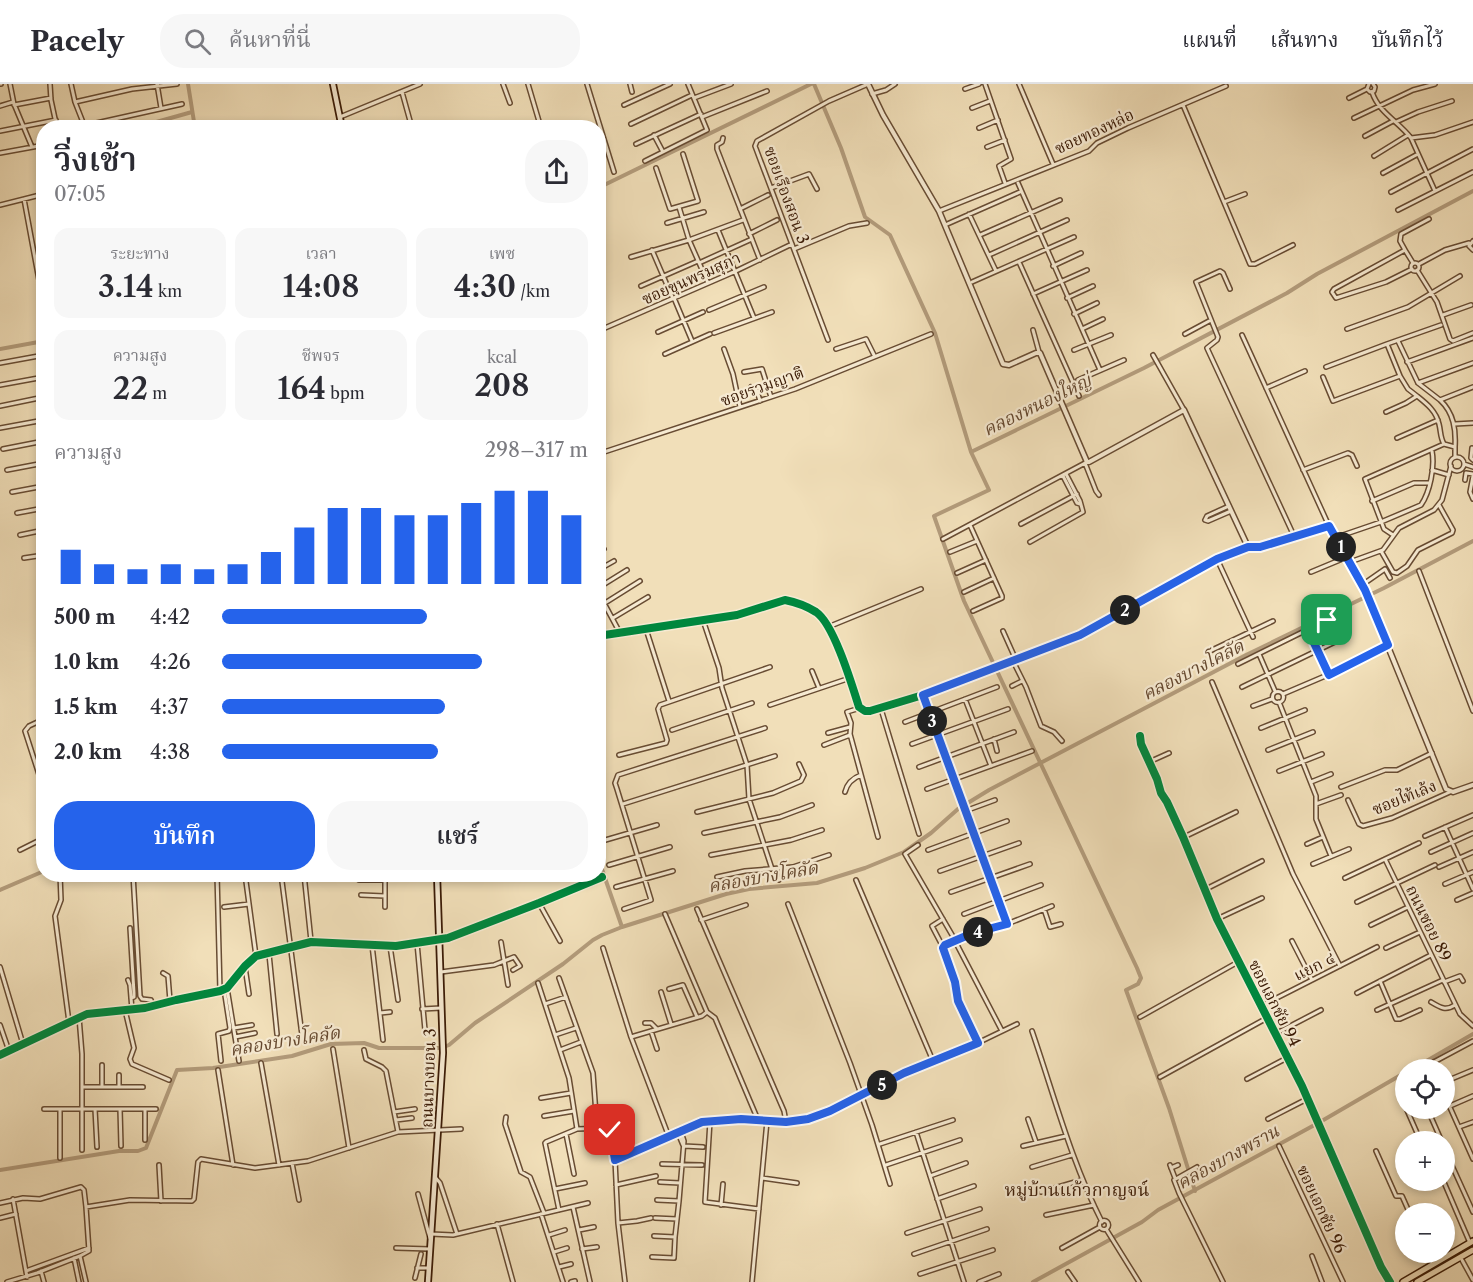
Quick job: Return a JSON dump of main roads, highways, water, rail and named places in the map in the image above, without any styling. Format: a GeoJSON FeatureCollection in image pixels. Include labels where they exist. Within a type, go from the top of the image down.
{"type":"FeatureCollection","features":[{"type":"Feature","properties":{"kind":"main road"},"geometry":{"type":"LineString","coordinates":[[333,84],[341,120]]}},
{"type":"Feature","properties":{"kind":"main road","name":"ถนนบางบอน 3"},"geometry":{"type":"LineString","coordinates":[[428,1282],[443,1053],[437,882]]}},
{"type":"Feature","properties":{"kind":"main road"},"geometry":{"type":"LineString","coordinates":[[1403,1282],[1472,1243]]}},
{"type":"Feature","properties":{"kind":"main road"},"geometry":{"type":"LineString","coordinates":[[1412,1282],[1472,1243]]}},
{"type":"Feature","properties":{"kind":"main road"},"geometry":{"type":"LineString","coordinates":[[1412,1282],[1473,1253]]}},
{"type":"Feature","properties":{"kind":"main road"},"geometry":{"type":"LineString","coordinates":[[1424,1282],[1473,1253]]}},
{"type":"Feature","properties":{"kind":"waterway"},"geometry":{"type":"LineString","coordinates":[[188,84],[194,120]]}},
{"type":"Feature","properties":{"kind":"waterway"},"geometry":{"type":"LineString","coordinates":[[606,184],[811,84]]}},
{"type":"Feature","properties":{"kind":"waterway","name":"คลองหนองใหญ่"},"geometry":{"type":"LineString","coordinates":[[814,84],[841,148],[865,217],[890,235],[935,333],[971,452],[1144,368],[1473,191]]}},
{"type":"Feature","properties":{"kind":"waterway"},"geometry":{"type":"LineString","coordinates":[[164,120],[192,112]]}},
{"type":"Feature","properties":{"kind":"waterway"},"geometry":{"type":"LineString","coordinates":[[0,349],[36,342]]}},
{"type":"Feature","properties":{"kind":"waterway"},"geometry":{"type":"LineString","coordinates":[[971,452],[989,490],[934,516],[964,601],[1141,978],[1138,984],[1126,990],[1169,1108],[1195,1191]]}},
{"type":"Feature","properties":{"kind":"waterway","name":"คลองบางโคลัด"},"geometry":{"type":"LineString","coordinates":[[0,1170],[146,1148],[177,1070],[213,1068],[292,1056],[331,1044],[364,1043],[379,1048],[441,1048],[449,1045],[475,1023],[602,935],[726,894],[749,889],[817,883],[865,868],[904,852],[931,833],[958,809],[989,790],[1246,655],[1384,588],[1473,541]]}},
{"type":"Feature","properties":{"kind":"waterway"},"geometry":{"type":"LineString","coordinates":[[0,890],[36,874]]}},
{"type":"Feature","properties":{"kind":"waterway"},"geometry":{"type":"LineString","coordinates":[[606,881],[622,927]]}},
{"type":"Feature","properties":{"kind":"waterway","name":"คลองบางพราน"},"geometry":{"type":"LineString","coordinates":[[1430,1059],[1473,1034]]}},
{"type":"Feature","properties":{"kind":"waterway","name":"คลองบางพราน"},"geometry":{"type":"LineString","coordinates":[[1033,1282],[1395,1078]]}},
{"type":"Feature","properties":{"kind":"district","name":"หมู่บ้านแก้วกาญจน์"},"geometry":{"type":"Point","coordinates":[1077,1190]}}]}
